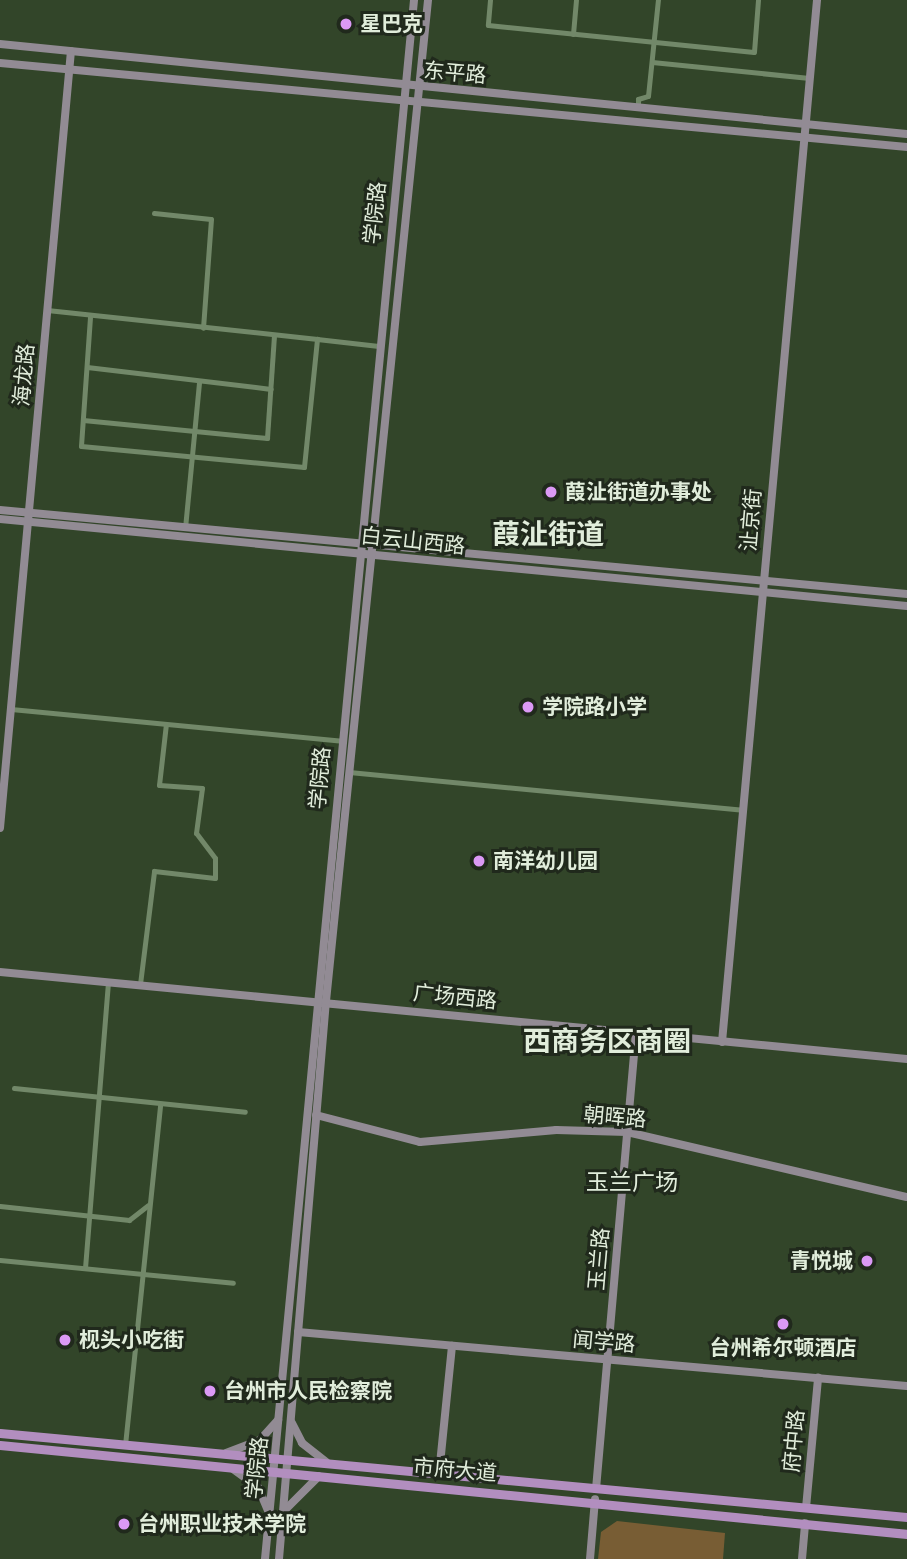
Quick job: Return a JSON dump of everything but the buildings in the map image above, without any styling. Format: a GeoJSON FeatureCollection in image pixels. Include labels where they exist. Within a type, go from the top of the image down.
{"type":"FeatureCollection","features":[{"type":"Feature","properties":{"kind":"main road","name":"学院路"},"geometry":{"type":"LineString","coordinates":[[265,1559],[321,1000],[358,554],[414,0]]}},
{"type":"Feature","properties":{"kind":"main road","name":"学院路"},"geometry":{"type":"LineString","coordinates":[[279,1559],[316,1115],[321,1000],[349,772],[428,0]]}},
{"type":"Feature","properties":{"kind":"main road","name":"沚京街"},"geometry":{"type":"LineString","coordinates":[[722,1042],[817,0]]}},
{"type":"Feature","properties":{"kind":"main road","name":"东平路"},"geometry":{"type":"LineString","coordinates":[[0,44],[907,134]]}},
{"type":"Feature","properties":{"kind":"main road","name":"海龙路"},"geometry":{"type":"LineString","coordinates":[[0,828],[71,51]]}},
{"type":"Feature","properties":{"kind":"main road","name":"东平路"},"geometry":{"type":"LineString","coordinates":[[0,64],[404,104],[907,147]]}},
{"type":"Feature","properties":{"kind":"main road","name":"白云山西路"},"geometry":{"type":"LineString","coordinates":[[0,510],[28,517],[358,554],[907,606]]}},
{"type":"Feature","properties":{"kind":"main road","name":"白云山西路"},"geometry":{"type":"LineString","coordinates":[[0,519],[28,517],[185,528],[907,594]]}},
{"type":"Feature","properties":{"kind":"main road","name":"广场西路"},"geometry":{"type":"LineString","coordinates":[[0,972],[321,1000],[907,1059]]}},
{"type":"Feature","properties":{"kind":"main road","name":"玉兰路"},"geometry":{"type":"LineString","coordinates":[[596,1489],[636,1033]]}},
{"type":"Feature","properties":{"kind":"main road","name":"朝晖路"},"geometry":{"type":"LineString","coordinates":[[316,1115],[420,1142],[556,1130],[627,1132],[707,1147],[803,1178],[907,1197]]}},
{"type":"Feature","properties":{"kind":"main road","name":"闻学路"},"geometry":{"type":"LineString","coordinates":[[298,1332],[907,1386]]}},
{"type":"Feature","properties":{"kind":"main road"},"geometry":{"type":"LineString","coordinates":[[439,1474],[452,1346]]}},
{"type":"Feature","properties":{"kind":"main road","name":"府中路"},"geometry":{"type":"LineString","coordinates":[[806,1508],[818,1378]]}},
{"type":"Feature","properties":{"kind":"main road"},"geometry":{"type":"LineString","coordinates":[[222,1454],[260,1440],[281,1414]]}},
{"type":"Feature","properties":{"kind":"main road"},"geometry":{"type":"LineString","coordinates":[[291,1420],[302,1443],[331,1465]]}},
{"type":"Feature","properties":{"kind":"main road","name":"市府大道"},"geometry":{"type":"LineString","coordinates":[[0,1433],[907,1517]]}},
{"type":"Feature","properties":{"kind":"main road","name":"市府大道"},"geometry":{"type":"LineString","coordinates":[[0,1445],[595,1499],[907,1534]]}},
{"type":"Feature","properties":{"kind":"main road"},"geometry":{"type":"LineString","coordinates":[[229,1467],[258,1487],[269,1521]]}},
{"type":"Feature","properties":{"kind":"main road"},"geometry":{"type":"LineString","coordinates":[[283,1514],[320,1475]]}},
{"type":"Feature","properties":{"kind":"main road"},"geometry":{"type":"LineString","coordinates":[[590,1559],[595,1499]]}},
{"type":"Feature","properties":{"kind":"main road"},"geometry":{"type":"LineString","coordinates":[[802,1559],[805,1523]]}},
{"type":"Feature","properties":{"kind":"street"},"geometry":{"type":"LineString","coordinates":[[490,0],[488,25],[754,52],[758,0]]}},
{"type":"Feature","properties":{"kind":"street"},"geometry":{"type":"LineString","coordinates":[[573,34],[576,0]]}},
{"type":"Feature","properties":{"kind":"street"},"geometry":{"type":"LineString","coordinates":[[638,108],[638,99],[648,96],[658,0]]}},
{"type":"Feature","properties":{"kind":"street"},"geometry":{"type":"LineString","coordinates":[[652,62],[809,78]]}},
{"type":"Feature","properties":{"kind":"street"},"geometry":{"type":"LineString","coordinates":[[154,213],[211,219],[204,328]]}},
{"type":"Feature","properties":{"kind":"street"},"geometry":{"type":"LineString","coordinates":[[47,310],[90,317],[379,345]]}},
{"type":"Feature","properties":{"kind":"street"},"geometry":{"type":"LineString","coordinates":[[90,317],[81,446],[304,467],[317,339]]}},
{"type":"Feature","properties":{"kind":"street"},"geometry":{"type":"LineString","coordinates":[[83,420],[267,438],[274,335]]}},
{"type":"Feature","properties":{"kind":"street"},"geometry":{"type":"LineString","coordinates":[[87,367],[271,389]]}},
{"type":"Feature","properties":{"kind":"street"},"geometry":{"type":"LineString","coordinates":[[185,528],[199,382]]}},
{"type":"Feature","properties":{"kind":"street"},"geometry":{"type":"LineString","coordinates":[[11,709],[341,741]]}},
{"type":"Feature","properties":{"kind":"street"},"geometry":{"type":"LineString","coordinates":[[140,984],[153,871],[215,878],[215,858],[196,833],[202,788],[159,785],[166,724]]}},
{"type":"Feature","properties":{"kind":"street"},"geometry":{"type":"LineString","coordinates":[[349,772],[742,810]]}},
{"type":"Feature","properties":{"kind":"street"},"geometry":{"type":"LineString","coordinates":[[85,1268],[108,982]]}},
{"type":"Feature","properties":{"kind":"street"},"geometry":{"type":"LineString","coordinates":[[13,1088],[245,1112]]}},
{"type":"Feature","properties":{"kind":"street"},"geometry":{"type":"LineString","coordinates":[[125,1445],[160,1105]]}},
{"type":"Feature","properties":{"kind":"street"},"geometry":{"type":"LineString","coordinates":[[0,1206],[129,1220],[148,1204]]}},
{"type":"Feature","properties":{"kind":"street"},"geometry":{"type":"LineString","coordinates":[[0,1260],[233,1283]]}},
{"type":"Feature","properties":{"kind":"shaded area"},"geometry":{"type":"Polygon","coordinates":[[[617,1521],[725,1533],[723,1559],[598,1559],[601,1532],[617,1521]]]}},
{"type":"Feature","properties":{"kind":"place","name":"星巴克"},"geometry":{"type":"Point","coordinates":[346,24]}},
{"type":"Feature","properties":{"kind":"place","name":"葭沚街道办事处"},"geometry":{"type":"Point","coordinates":[551,492]}},
{"type":"Feature","properties":{"kind":"place","name":"学院路小学"},"geometry":{"type":"Point","coordinates":[528,707]}},
{"type":"Feature","properties":{"kind":"place","name":"南洋幼儿园"},"geometry":{"type":"Point","coordinates":[479,861]}},
{"type":"Feature","properties":{"kind":"place","name":"青悦城"},"geometry":{"type":"Point","coordinates":[867,1261]}},
{"type":"Feature","properties":{"kind":"place","name":"台州希尔顿酒店"},"geometry":{"type":"Point","coordinates":[783,1324]}},
{"type":"Feature","properties":{"kind":"place","name":"枧头小吃街"},"geometry":{"type":"Point","coordinates":[65,1340]}},
{"type":"Feature","properties":{"kind":"place","name":"台州市人民检察院"},"geometry":{"type":"Point","coordinates":[210,1391]}},
{"type":"Feature","properties":{"kind":"place","name":"台州职业技术学院"},"geometry":{"type":"Point","coordinates":[124,1524]}},
{"type":"Feature","properties":{"kind":"district","name":"葭沚街道"},"geometry":{"type":"Point","coordinates":[548,534]}},
{"type":"Feature","properties":{"kind":"district","name":"西商务区商圈"},"geometry":{"type":"Point","coordinates":[607,1041]}},
{"type":"Feature","properties":{"kind":"district","name":"玉兰广场"},"geometry":{"type":"Point","coordinates":[632,1182]}}]}
